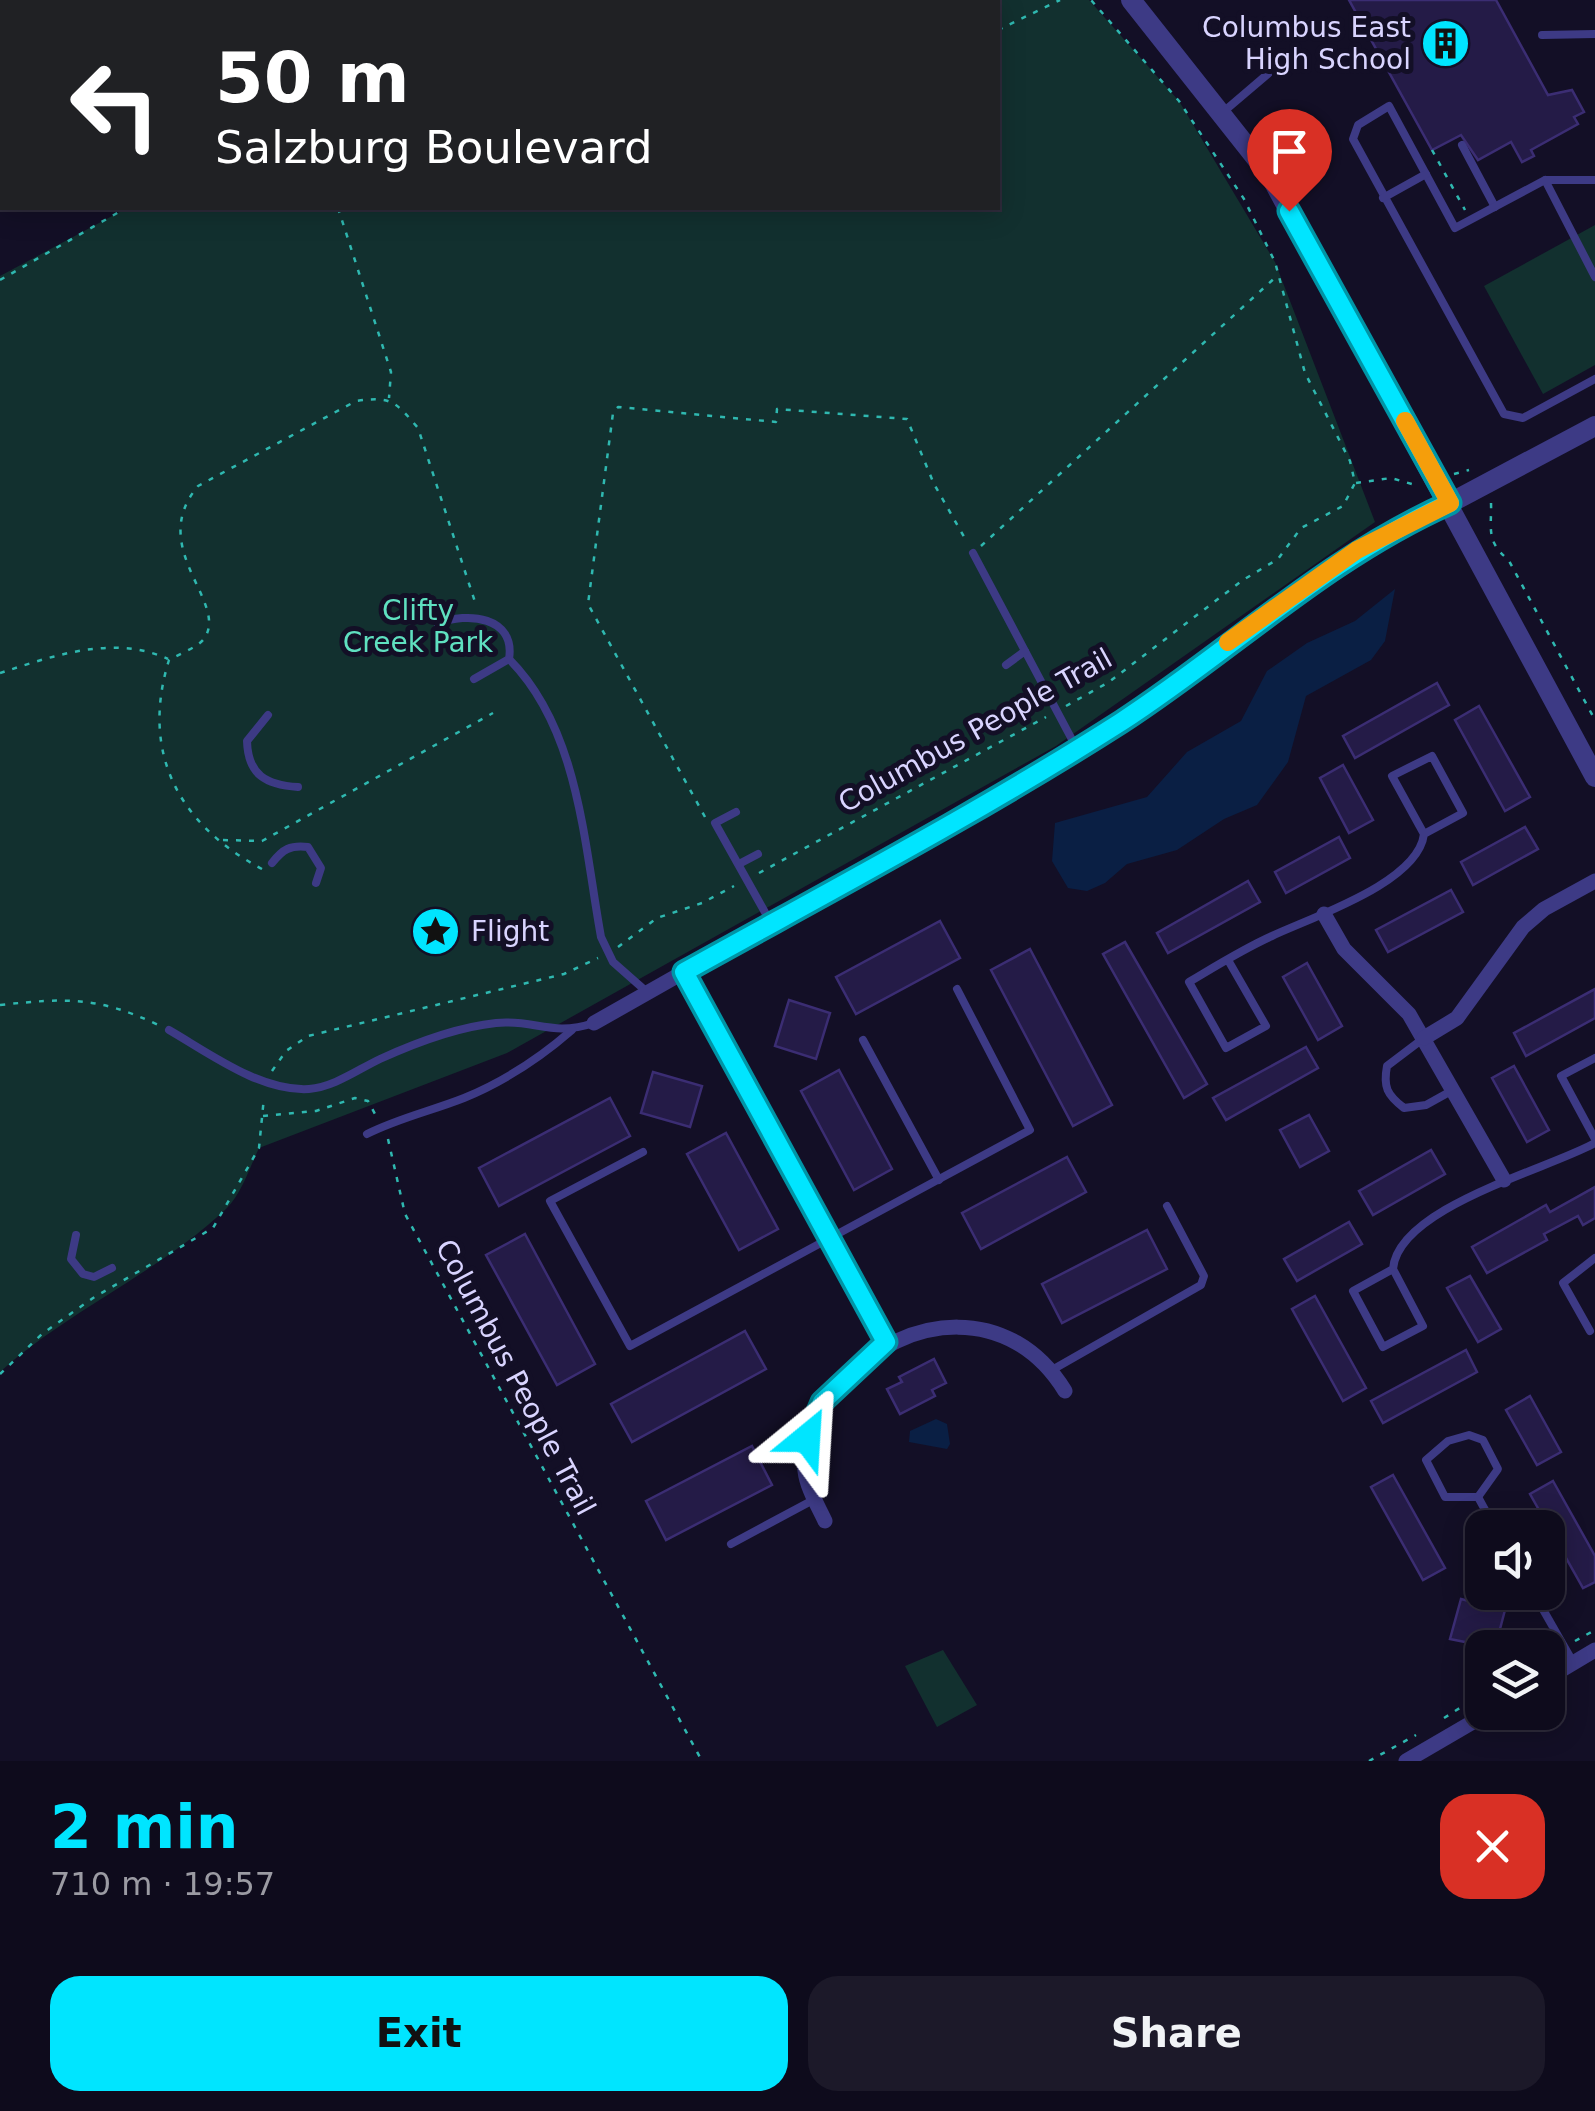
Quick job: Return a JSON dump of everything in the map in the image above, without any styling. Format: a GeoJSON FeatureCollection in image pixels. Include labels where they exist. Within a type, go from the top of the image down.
{"type":"FeatureCollection","features":[{"type":"Feature","properties":{"kind":"street"},"geometry":{"type":"LineString","coordinates":[[1131,0],[1270,176],[1595,777]]}},
{"type":"Feature","properties":{"kind":"street"},"geometry":{"type":"LineString","coordinates":[[594,1023],[1124,720],[1357,550],[1595,426]]}},
{"type":"Feature","properties":{"kind":"street"},"geometry":{"type":"LineString","coordinates":[[1424,1038],[1457,1018],[1524,927],[1544,909],[1595,880]]}},
{"type":"Feature","properties":{"kind":"street"},"geometry":{"type":"LineString","coordinates":[[1324,914],[1344,949],[1409,1014],[1504,1180]]}},
{"type":"Feature","properties":{"kind":"street"},"geometry":{"type":"LineString","coordinates":[[684,972],[886,1342]]}},
{"type":"Feature","properties":{"kind":"street"},"geometry":{"type":"LineString","coordinates":[[826,1521],[805,1471],[807,1438],[822,1402],[886,1342],[921,1331],[974,1328],[1027,1348],[1052,1370],[1065,1391]]}},
{"type":"Feature","properties":{"kind":"street"},"geometry":{"type":"LineString","coordinates":[[1565,1667],[1595,1650]]}},
{"type":"Feature","properties":{"kind":"street"},"geometry":{"type":"LineString","coordinates":[[1406,1761],[1465,1727]]}},
{"type":"Feature","properties":{"kind":"lane"},"geometry":{"type":"LineString","coordinates":[[1542,35],[1595,34]]}},
{"type":"Feature","properties":{"kind":"lane"},"geometry":{"type":"LineString","coordinates":[[1222,113],[1282,61]]}},
{"type":"Feature","properties":{"kind":"lane"},"geometry":{"type":"LineString","coordinates":[[1595,180],[1545,180],[1455,228],[1389,106],[1358,124],[1353,138],[1504,414],[1523,418],[1595,379]]}},
{"type":"Feature","properties":{"kind":"lane"},"geometry":{"type":"LineString","coordinates":[[1462,146],[1495,207]]}},
{"type":"Feature","properties":{"kind":"lane"},"geometry":{"type":"LineString","coordinates":[[1383,198],[1426,174]]}},
{"type":"Feature","properties":{"kind":"lane"},"geometry":{"type":"LineString","coordinates":[[1545,180],[1595,277]]}},
{"type":"Feature","properties":{"kind":"lane"},"geometry":{"type":"LineString","coordinates":[[974,553],[1076,749]]}},
{"type":"Feature","properties":{"kind":"lane"},"geometry":{"type":"LineString","coordinates":[[438,624],[455,616],[480,618],[506,632],[512,645],[509,659],[474,679]]}},
{"type":"Feature","properties":{"kind":"lane"},"geometry":{"type":"LineString","coordinates":[[1006,664],[1025,651]]}},
{"type":"Feature","properties":{"kind":"lane"},"geometry":{"type":"LineString","coordinates":[[509,659],[543,705],[568,764],[601,937],[622,972],[647,992]]}},
{"type":"Feature","properties":{"kind":"lane"},"geometry":{"type":"LineString","coordinates":[[1029,706],[1048,696]]}},
{"type":"Feature","properties":{"kind":"lane"},"geometry":{"type":"LineString","coordinates":[[268,715],[247,741],[251,768],[263,780],[298,787]]}},
{"type":"Feature","properties":{"kind":"lane"},"geometry":{"type":"LineString","coordinates":[[1228,960],[1266,1026],[1226,1048],[1189,982],[1228,960],[1398,874],[1422,845],[1424,834],[1392,776],[1432,756],[1463,813],[1424,834]]}},
{"type":"Feature","properties":{"kind":"lane"},"geometry":{"type":"LineString","coordinates":[[736,812],[715,822],[771,923]]}},
{"type":"Feature","properties":{"kind":"lane"},"geometry":{"type":"LineString","coordinates":[[270,868],[282,851],[295,845],[308,847],[322,868],[316,884]]}},
{"type":"Feature","properties":{"kind":"lane"},"geometry":{"type":"LineString","coordinates":[[738,864],[758,854]]}},
{"type":"Feature","properties":{"kind":"lane"},"geometry":{"type":"LineString","coordinates":[[644,1152],[550,1201],[630,1346],[1030,1130],[958,989]]}},
{"type":"Feature","properties":{"kind":"lane"},"geometry":{"type":"LineString","coordinates":[[169,1030],[268,1082],[289,1087],[320,1086],[412,1046],[498,1023],[572,1030],[594,1023]]}},
{"type":"Feature","properties":{"kind":"lane"},"geometry":{"type":"LineString","coordinates":[[367,1134],[465,1098],[545,1054],[572,1030]]}},
{"type":"Feature","properties":{"kind":"lane"},"geometry":{"type":"LineString","coordinates":[[1424,1038],[1387,1066],[1384,1083],[1390,1098],[1404,1108],[1426,1104],[1454,1090]]}},
{"type":"Feature","properties":{"kind":"lane"},"geometry":{"type":"LineString","coordinates":[[863,1040],[939,1180]]}},
{"type":"Feature","properties":{"kind":"lane"},"geometry":{"type":"LineString","coordinates":[[1393,1268],[1353,1290],[1383,1347],[1423,1326],[1393,1268],[1394,1259],[1414,1230],[1504,1180],[1595,1141],[1561,1076],[1595,1058]]}},
{"type":"Feature","properties":{"kind":"lane"},"geometry":{"type":"LineString","coordinates":[[1052,1370],[1201,1285],[1204,1276],[1167,1206]]}},
{"type":"Feature","properties":{"kind":"lane"},"geometry":{"type":"LineString","coordinates":[[76,1235],[71,1260],[77,1269],[94,1276],[112,1268]]}},
{"type":"Feature","properties":{"kind":"lane"},"geometry":{"type":"LineString","coordinates":[[1590,1331],[1564,1282],[1595,1258]]}},
{"type":"Feature","properties":{"kind":"lane"},"geometry":{"type":"LineString","coordinates":[[1469,1435],[1482,1440],[1498,1468],[1478,1497],[1446,1497],[1426,1460],[1448,1441],[1469,1435]]}},
{"type":"Feature","properties":{"kind":"lane"},"geometry":{"type":"LineString","coordinates":[[1478,1497],[1486,1510]]}},
{"type":"Feature","properties":{"kind":"lane"},"geometry":{"type":"LineString","coordinates":[[731,1544],[815,1499]]}},
{"type":"Feature","properties":{"kind":"lane"},"geometry":{"type":"LineString","coordinates":[[1543,1610],[1573,1662]]}},
{"type":"Feature","properties":{"kind":"path"},"geometry":{"type":"LineString","coordinates":[[1000,29],[1060,0]]}},
{"type":"Feature","properties":{"kind":"path","name":"Columbus People Trail"},"geometry":{"type":"LineString","coordinates":[[0,1374],[42,1334],[93,1298],[213,1228],[259,1148],[268,1082],[286,1051],[308,1036],[564,974],[609,954],[656,918],[702,904],[1109,682],[1242,580],[1278,559],[1301,528],[1344,506],[1352,496],[1355,483],[1350,461],[1305,373],[1279,274],[1244,199],[1198,128],[1091,0]]}},
{"type":"Feature","properties":{"kind":"path"},"geometry":{"type":"LineString","coordinates":[[1432,150],[1471,220]]}},
{"type":"Feature","properties":{"kind":"path"},"geometry":{"type":"LineString","coordinates":[[0,280],[122,210]]}},
{"type":"Feature","properties":{"kind":"path"},"geometry":{"type":"LineString","coordinates":[[339,210],[391,372],[389,400]]}},
{"type":"Feature","properties":{"kind":"path"},"geometry":{"type":"LineString","coordinates":[[715,822],[706,820],[588,604],[613,413],[618,406],[776,422],[777,409],[907,419],[934,484],[974,553],[1279,274]]}},
{"type":"Feature","properties":{"kind":"path"},"geometry":{"type":"LineString","coordinates":[[0,673],[68,651],[104,648],[169,660],[202,642],[210,625],[208,603],[186,570],[181,546],[186,501],[198,486],[356,400],[382,397],[418,428],[480,618]]}},
{"type":"Feature","properties":{"kind":"path"},"geometry":{"type":"LineString","coordinates":[[1439,483],[1462,468],[1477,472],[1494,508],[1488,529],[1498,551],[1508,559],[1595,720]]}},
{"type":"Feature","properties":{"kind":"path"},"geometry":{"type":"LineString","coordinates":[[169,660],[156,708],[168,768],[198,826],[243,859],[270,868]]}},
{"type":"Feature","properties":{"kind":"path"},"geometry":{"type":"LineString","coordinates":[[222,840],[240,844],[262,840],[493,713]]}},
{"type":"Feature","properties":{"kind":"path"},"geometry":{"type":"LineString","coordinates":[[0,1006],[74,998],[100,1001],[169,1030]]}},
{"type":"Feature","properties":{"kind":"path"},"geometry":{"type":"LineString","coordinates":[[262,1116],[316,1111],[355,1098],[368,1102],[382,1126]]}},
{"type":"Feature","properties":{"kind":"path","name":"Columbus People Trail"},"geometry":{"type":"LineString","coordinates":[[382,1126],[405,1214],[702,1761]]}},
{"type":"Feature","properties":{"kind":"path"},"geometry":{"type":"LineString","coordinates":[[1432,1726],[1465,1705]]}},
{"type":"Feature","properties":{"kind":"path"},"geometry":{"type":"LineString","coordinates":[[1369,1761],[1416,1734]]}},
{"type":"Feature","properties":{"kind":"green space","name":"Clifty Creek Park"},"geometry":{"type":"Polygon","coordinates":[[[1000,0],[1089,0],[1179,101],[1275,262],[1375,522],[1056,746],[507,1053],[259,1148],[241,1189],[200,1232],[55,1329],[0,1372],[0,276],[123,210],[1000,210],[1000,0]]]}},
{"type":"Feature","properties":{"kind":"green space"},"geometry":{"type":"Polygon","coordinates":[[[1595,225],[1595,365],[1543,394],[1484,286],[1595,225]]]}},
{"type":"Feature","properties":{"kind":"green space"},"geometry":{"type":"Polygon","coordinates":[[[943,1650],[977,1705],[937,1727],[905,1666],[943,1650]]]}},
{"type":"Feature","properties":{"kind":"water"},"geometry":{"type":"Polygon","coordinates":[[[1395,589],[1385,641],[1371,660],[1306,696],[1288,762],[1257,805],[1224,819],[1177,850],[1127,864],[1105,883],[1087,891],[1068,888],[1052,861],[1055,823],[1147,797],[1187,752],[1241,721],[1267,671],[1307,643],[1355,621],[1395,589]]]}},
{"type":"Feature","properties":{"kind":"water"},"geometry":{"type":"Polygon","coordinates":[[[936,1419],[947,1424],[947,1449],[909,1442],[910,1431],[936,1419]]]}},
{"type":"Feature","properties":{"kind":"building","name":"Columbus East High School"},"geometry":{"type":"Polygon","coordinates":[[[1349,0],[1496,0],[1548,95],[1572,90],[1584,112],[1574,117],[1578,124],[1531,150],[1534,156],[1522,162],[1511,142],[1478,160],[1461,135],[1432,150],[1349,0]]]}},
{"type":"Feature","properties":{"kind":"building"},"geometry":{"type":"Polygon","coordinates":[[[1437,683],[1449,705],[1355,758],[1343,736],[1437,683]]]}},
{"type":"Feature","properties":{"kind":"building"},"geometry":{"type":"Polygon","coordinates":[[[1479,706],[1530,797],[1505,811],[1455,720],[1479,706]]]}},
{"type":"Feature","properties":{"kind":"building"},"geometry":{"type":"Polygon","coordinates":[[[1343,765],[1373,820],[1349,833],[1320,778],[1343,765]]]}},
{"type":"Feature","properties":{"kind":"building"},"geometry":{"type":"Polygon","coordinates":[[[1525,827],[1538,849],[1473,885],[1461,862],[1525,827]]]}},
{"type":"Feature","properties":{"kind":"building"},"geometry":{"type":"Polygon","coordinates":[[[1339,837],[1350,858],[1286,893],[1275,872],[1339,837]]]}},
{"type":"Feature","properties":{"kind":"building"},"geometry":{"type":"Polygon","coordinates":[[[1248,881],[1260,902],[1168,953],[1157,933],[1248,881]]]}},
{"type":"Feature","properties":{"kind":"building"},"geometry":{"type":"Polygon","coordinates":[[[1451,890],[1463,912],[1388,952],[1376,930],[1451,890]]]}},
{"type":"Feature","properties":{"kind":"building"},"geometry":{"type":"Polygon","coordinates":[[[940,921],[960,958],[856,1014],[836,977],[940,921]]]}},
{"type":"Feature","properties":{"kind":"building"},"geometry":{"type":"Polygon","coordinates":[[[1125,942],[1207,1084],[1184,1098],[1103,954],[1125,942]]]}},
{"type":"Feature","properties":{"kind":"building"},"geometry":{"type":"Polygon","coordinates":[[[1030,949],[1112,1105],[1073,1126],[991,970],[1030,949]]]}},
{"type":"Feature","properties":{"kind":"building"},"geometry":{"type":"Polygon","coordinates":[[[1307,963],[1342,1026],[1318,1040],[1283,977],[1307,963]]]}},
{"type":"Feature","properties":{"kind":"building"},"geometry":{"type":"Polygon","coordinates":[[[1595,989],[1595,1018],[1526,1056],[1514,1033],[1595,989]]]}},
{"type":"Feature","properties":{"kind":"building"},"geometry":{"type":"Polygon","coordinates":[[[789,1000],[830,1013],[816,1059],[775,1046],[789,1000]]]}},
{"type":"Feature","properties":{"kind":"building"},"geometry":{"type":"Polygon","coordinates":[[[1306,1047],[1318,1068],[1226,1120],[1213,1098],[1306,1047]]]}},
{"type":"Feature","properties":{"kind":"building"},"geometry":{"type":"Polygon","coordinates":[[[1514,1066],[1549,1130],[1527,1142],[1492,1078],[1514,1066]]]}},
{"type":"Feature","properties":{"kind":"building"},"geometry":{"type":"Polygon","coordinates":[[[839,1070],[892,1169],[854,1190],[801,1091],[839,1070]]]}},
{"type":"Feature","properties":{"kind":"building"},"geometry":{"type":"Polygon","coordinates":[[[653,1072],[702,1086],[690,1127],[641,1113],[653,1072]]]}},
{"type":"Feature","properties":{"kind":"building"},"geometry":{"type":"Polygon","coordinates":[[[610,1098],[630,1136],[499,1206],[479,1168],[610,1098]]]}},
{"type":"Feature","properties":{"kind":"building"},"geometry":{"type":"Polygon","coordinates":[[[1309,1115],[1329,1151],[1300,1167],[1280,1130],[1309,1115]]]}},
{"type":"Feature","properties":{"kind":"building"},"geometry":{"type":"Polygon","coordinates":[[[726,1133],[778,1229],[739,1250],[687,1154],[726,1133]]]}},
{"type":"Feature","properties":{"kind":"building"},"geometry":{"type":"Polygon","coordinates":[[[1431,1150],[1445,1174],[1373,1215],[1359,1191],[1431,1150]]]}},
{"type":"Feature","properties":{"kind":"building"},"geometry":{"type":"Polygon","coordinates":[[[1067,1157],[1086,1192],[981,1249],[962,1213],[1067,1157]]]}},
{"type":"Feature","properties":{"kind":"building"},"geometry":{"type":"Polygon","coordinates":[[[1595,1187],[1595,1218],[1583,1225],[1578,1216],[1544,1234],[1547,1240],[1487,1273],[1472,1247],[1546,1205],[1550,1212],[1595,1187]]]}},
{"type":"Feature","properties":{"kind":"building"},"geometry":{"type":"Polygon","coordinates":[[[1349,1222],[1362,1244],[1297,1281],[1284,1259],[1349,1222]]]}},
{"type":"Feature","properties":{"kind":"building"},"geometry":{"type":"Polygon","coordinates":[[[1147,1230],[1167,1269],[1062,1323],[1042,1284],[1147,1230]]]}},
{"type":"Feature","properties":{"kind":"building"},"geometry":{"type":"Polygon","coordinates":[[[525,1234],[595,1364],[557,1385],[486,1255],[525,1234]]]}},
{"type":"Feature","properties":{"kind":"building"},"geometry":{"type":"Polygon","coordinates":[[[1470,1276],[1501,1329],[1478,1342],[1447,1288],[1470,1276]]]}},
{"type":"Feature","properties":{"kind":"building"},"geometry":{"type":"Polygon","coordinates":[[[1315,1296],[1366,1388],[1343,1401],[1292,1309],[1315,1296]]]}},
{"type":"Feature","properties":{"kind":"building"},"geometry":{"type":"Polygon","coordinates":[[[745,1331],[766,1369],[632,1442],[611,1404],[745,1331]]]}},
{"type":"Feature","properties":{"kind":"building"},"geometry":{"type":"Polygon","coordinates":[[[1466,1350],[1477,1372],[1383,1423],[1371,1401],[1466,1350]]]}},
{"type":"Feature","properties":{"kind":"building"},"geometry":{"type":"Polygon","coordinates":[[[934,1359],[946,1383],[932,1390],[935,1396],[900,1414],[887,1389],[902,1382],[899,1377],[934,1359]]]}},
{"type":"Feature","properties":{"kind":"building"},"geometry":{"type":"Polygon","coordinates":[[[1530,1396],[1561,1452],[1537,1465],[1506,1410],[1530,1396]]]}},
{"type":"Feature","properties":{"kind":"building"},"geometry":{"type":"Polygon","coordinates":[[[752,1446],[772,1485],[666,1540],[646,1501],[752,1446]]]}},
{"type":"Feature","properties":{"kind":"building"},"geometry":{"type":"Polygon","coordinates":[[[1393,1475],[1445,1568],[1423,1580],[1371,1487],[1393,1475]]]}},
{"type":"Feature","properties":{"kind":"building"},"geometry":{"type":"Polygon","coordinates":[[[1553,1481],[1595,1556],[1595,1582],[1583,1588],[1565,1556],[1565,1510],[1539,1510],[1530,1494],[1553,1481]]]}},
{"type":"Feature","properties":{"kind":"building"},"geometry":{"type":"Polygon","coordinates":[[[1461,1599],[1465,1600],[1465,1610],[1505,1610],[1500,1630],[1465,1630],[1465,1642],[1450,1639],[1461,1599]]]}},
{"type":"Feature","properties":{"kind":"slow traffic"},"geometry":{"type":"LineString","coordinates":[[1228,642],[1357,550],[1450,503],[1405,421]]}},
{"type":"Feature","properties":{"kind":"place","name":"Columbus East High School"},"geometry":{"type":"Point","coordinates":[1446,43]}},
{"type":"Feature","properties":{"kind":"place","name":"Flight"},"geometry":{"type":"Point","coordinates":[436,931]}},
{"type":"Feature","properties":{"kind":"route"},"geometry":{"type":"LineString","coordinates":[[807,1438],[822,1402],[886,1342],[684,972],[1060,760],[1124,720],[1357,550],[1450,503],[1289,211]]}}]}
